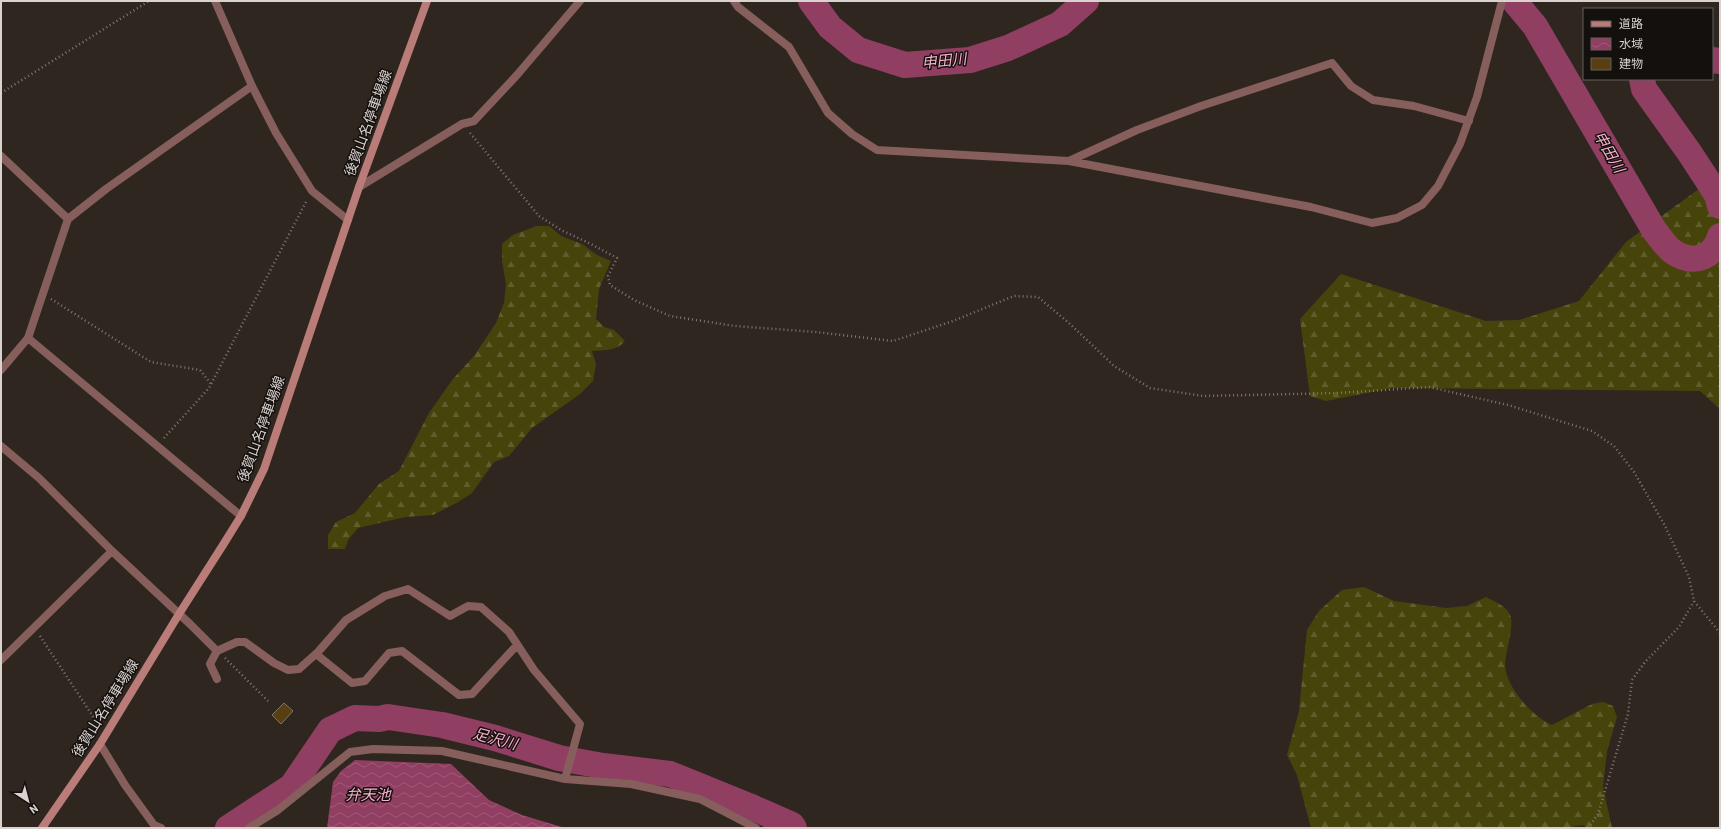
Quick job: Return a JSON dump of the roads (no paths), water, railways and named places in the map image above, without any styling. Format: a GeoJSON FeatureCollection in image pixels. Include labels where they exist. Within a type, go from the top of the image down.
{"type":"FeatureCollection","features":[{"type":"Feature","properties":{"kind":"main road","name":"後賀山名停車場線"},"geometry":{"type":"LineString","coordinates":[[42,828],[100,744],[241,516],[264,469],[359,187],[427,1]]}},
{"type":"Feature","properties":{"kind":"street"},"geometry":{"type":"LineString","coordinates":[[215,1],[252,86],[276,133],[312,191],[348,220]]}},
{"type":"Feature","properties":{"kind":"street"},"geometry":{"type":"LineString","coordinates":[[359,187],[462,124],[474,121],[517,75],[580,1]]}},
{"type":"Feature","properties":{"kind":"street"},"geometry":{"type":"LineString","coordinates":[[734,1],[738,7],[788,47],[828,113],[852,134],[877,150],[1069,161],[1311,207],[1372,223],[1397,218],[1422,205],[1438,186],[1460,144],[1469,121],[1502,5]]}},
{"type":"Feature","properties":{"kind":"street"},"geometry":{"type":"LineString","coordinates":[[1069,161],[1137,130],[1332,63],[1351,86],[1373,100],[1414,106],[1469,121]]}},
{"type":"Feature","properties":{"kind":"street"},"geometry":{"type":"LineString","coordinates":[[1,370],[28,338],[68,219],[106,189],[252,86]]}},
{"type":"Feature","properties":{"kind":"street"},"geometry":{"type":"LineString","coordinates":[[1,156],[68,219]]}},
{"type":"Feature","properties":{"kind":"street"},"geometry":{"type":"LineString","coordinates":[[28,338],[241,516]]}},
{"type":"Feature","properties":{"kind":"street"},"geometry":{"type":"LineString","coordinates":[[1,446],[39,478],[112,551],[217,651]]}},
{"type":"Feature","properties":{"kind":"street"},"geometry":{"type":"LineString","coordinates":[[1,660],[112,551]]}},
{"type":"Feature","properties":{"kind":"street"},"geometry":{"type":"LineString","coordinates":[[217,679],[210,664],[217,651],[236,642],[245,642],[274,663],[288,670],[299,669],[316,654],[346,620],[385,596],[408,589],[450,616],[468,606],[481,607],[509,632],[534,670],[580,724],[565,779]]}},
{"type":"Feature","properties":{"kind":"street"},"geometry":{"type":"LineString","coordinates":[[316,654],[352,683],[365,681],[389,653],[402,651],[459,695],[472,694],[517,645]]}},
{"type":"Feature","properties":{"kind":"street"},"geometry":{"type":"LineString","coordinates":[[100,744],[125,785],[154,825],[161,828]]}},
{"type":"Feature","properties":{"kind":"street"},"geometry":{"type":"LineString","coordinates":[[248,828],[278,810],[350,752],[373,749],[442,751],[565,779],[631,784],[700,799],[756,828]]}},
{"type":"Feature","properties":{"kind":"water","name":"弁天池"},"geometry":{"type":"Polygon","coordinates":[[[355,760],[451,764],[489,800],[522,815],[565,828],[327,828],[333,782],[341,771],[355,760]]]}},
{"type":"Feature","properties":{"kind":"waterway","name":"申田川"},"geometry":{"type":"LineString","coordinates":[[811,1],[830,27],[858,50],[905,65],[970,60],[1008,48],[1060,24],[1086,1]]}},
{"type":"Feature","properties":{"kind":"waterway","name":"申田川"},"geometry":{"type":"LineString","coordinates":[[1514,1],[1535,26],[1654,230],[1666,246],[1682,257],[1703,257],[1713,249],[1720,236]]}},
{"type":"Feature","properties":{"kind":"waterway","name":"申田川"},"geometry":{"type":"LineString","coordinates":[[1713,60],[1720,61]]}},
{"type":"Feature","properties":{"kind":"waterway","name":"申田川"},"geometry":{"type":"LineString","coordinates":[[1642,80],[1644,89],[1689,152],[1717,195],[1720,206]]}},
{"type":"Feature","properties":{"kind":"waterway","name":"足沢川"},"geometry":{"type":"LineString","coordinates":[[228,828],[292,786],[330,730],[355,718],[379,719],[388,717],[442,725],[495,738],[559,758],[603,766],[670,774],[749,806],[792,825],[794,828]]}}]}
